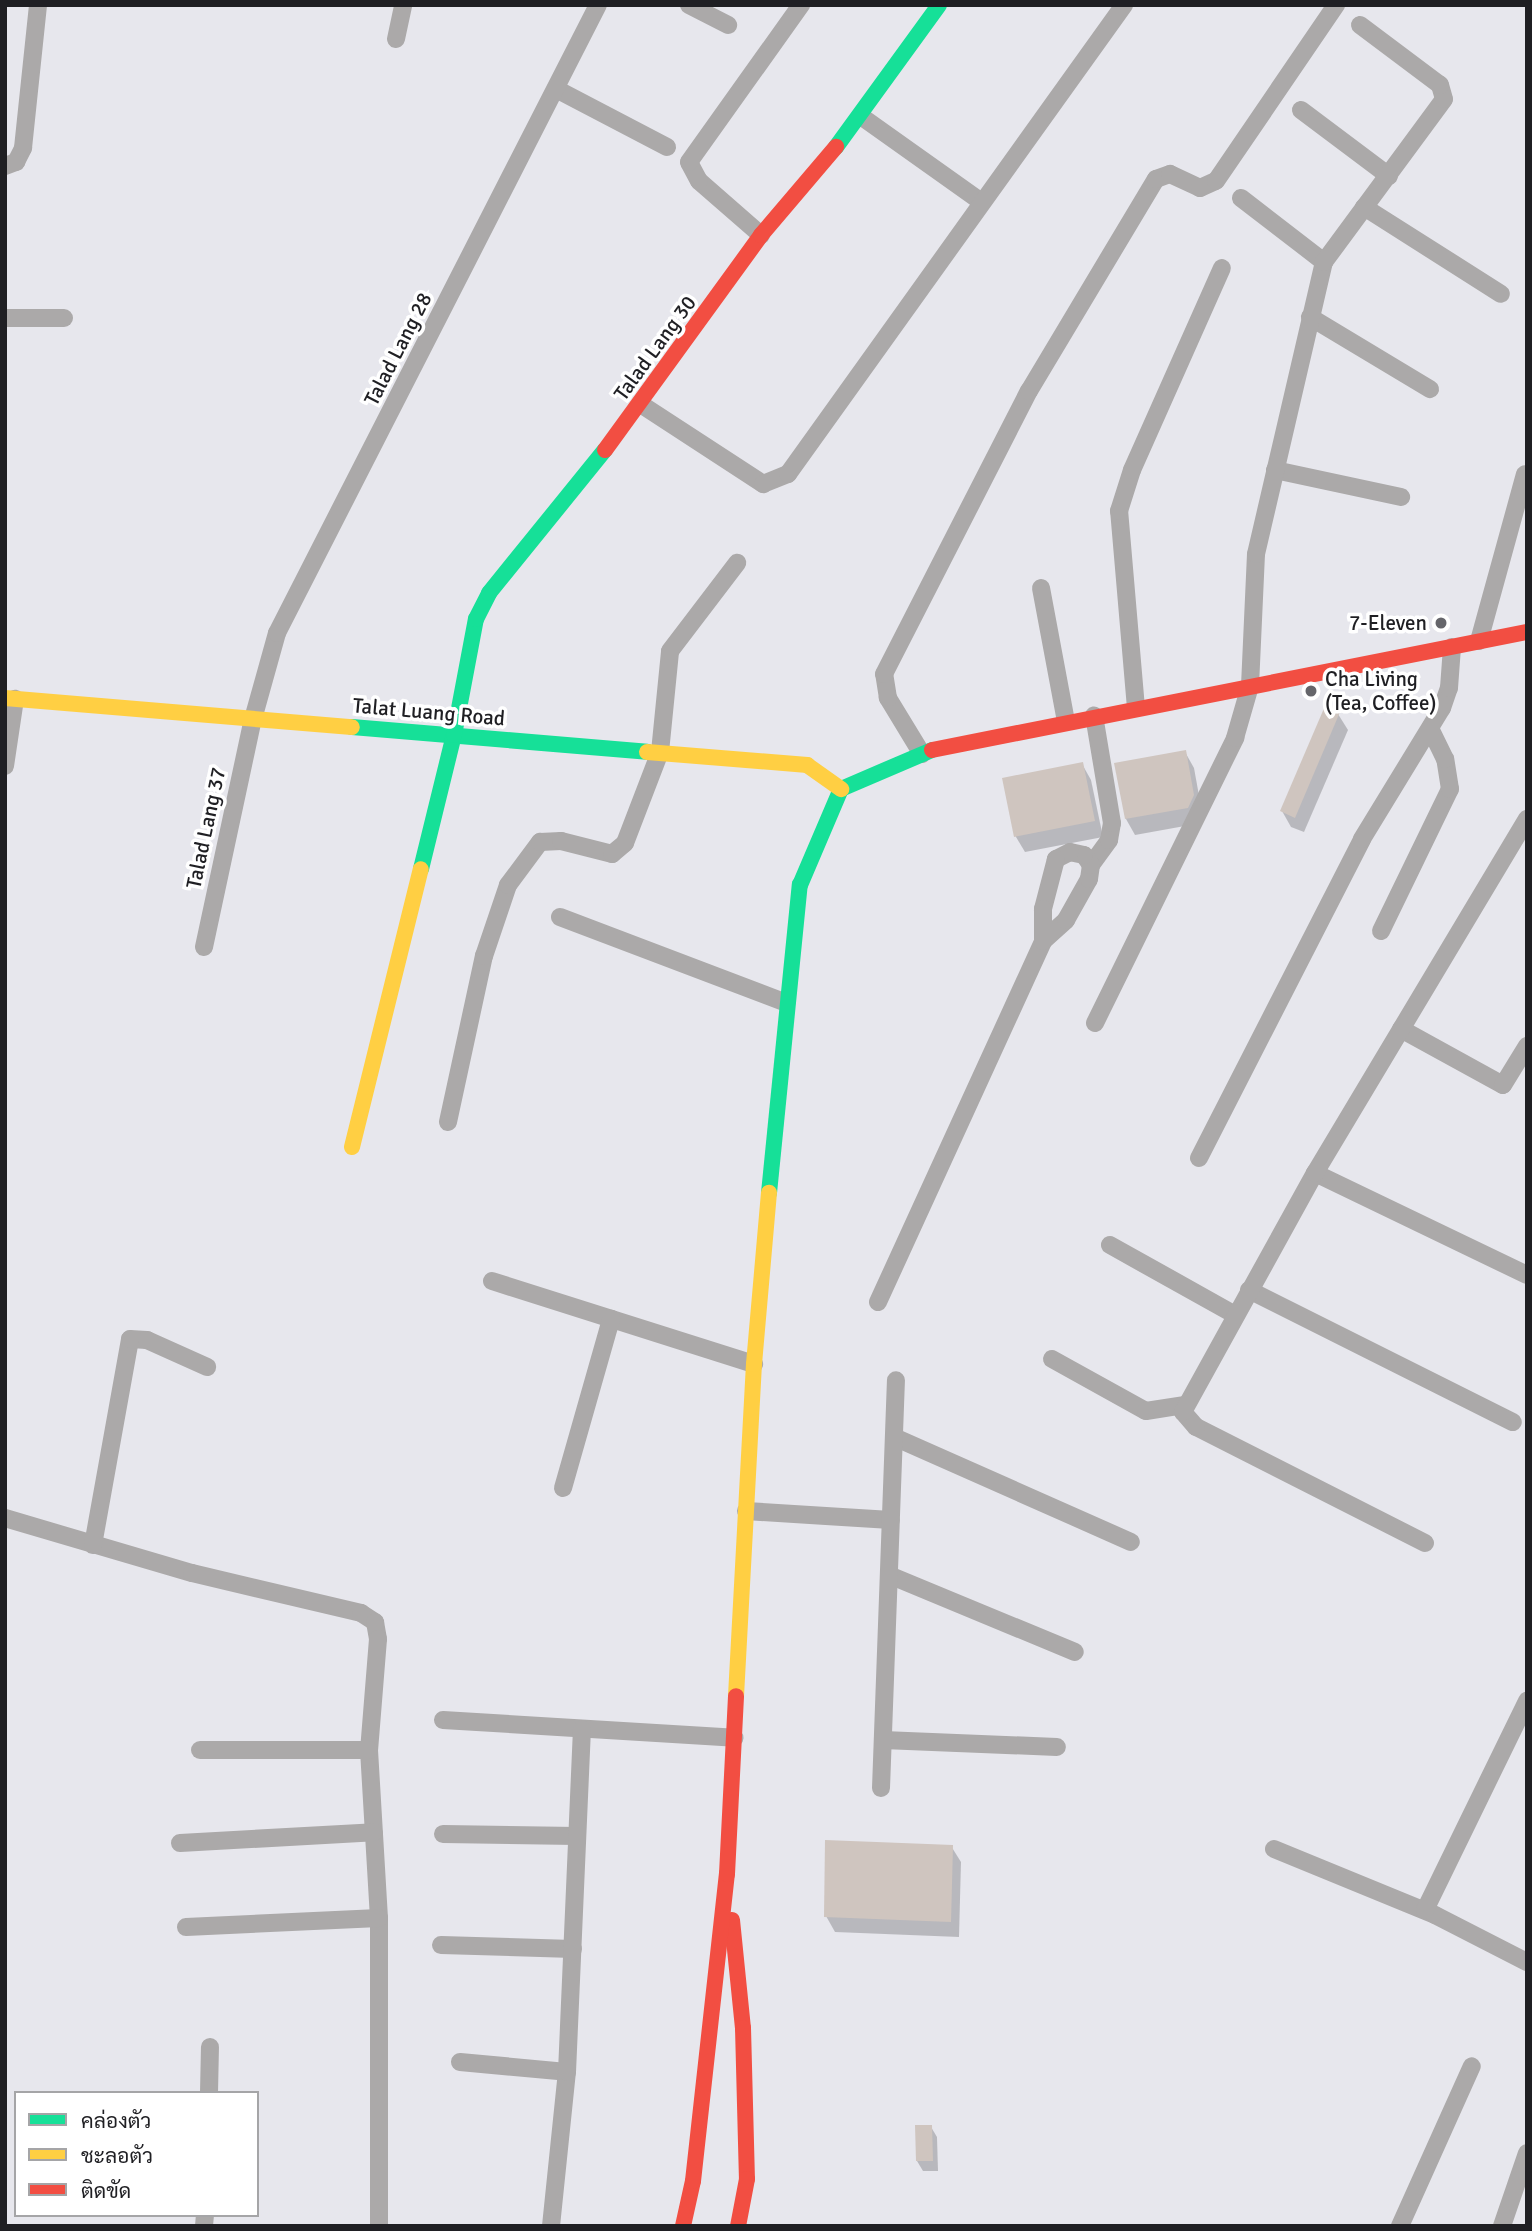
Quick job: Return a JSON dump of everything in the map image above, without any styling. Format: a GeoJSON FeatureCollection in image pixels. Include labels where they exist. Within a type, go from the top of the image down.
{"type":"FeatureCollection","features":[{"type":"Feature","properties":{"kind":"main road","name":"Talad Lang 30"},"geometry":{"type":"LineString","coordinates":[[352,1147],[454,735],[476,619],[489,593],[642,405],[761,235],[862,117],[939,5]]}},
{"type":"Feature","properties":{"kind":"main road"},"geometry":{"type":"LineString","coordinates":[[683,2226],[693,2181],[727,1874],[754,1364],[786,1003],[800,885],[841,789],[941,746],[1527,632]]}},
{"type":"Feature","properties":{"kind":"main road","name":"Talat Luang Road"},"geometry":{"type":"LineString","coordinates":[[10,699],[807,765],[841,789]]}},
{"type":"Feature","properties":{"kind":"main road"},"geometry":{"type":"LineString","coordinates":[[727,1874],[743,2028],[747,2179],[738,2226]]}},
{"type":"Feature","properties":{"kind":"street"},"geometry":{"type":"LineString","coordinates":[[5,166],[16,162],[23,148],[38,5]]}},
{"type":"Feature","properties":{"kind":"street"},"geometry":{"type":"LineString","coordinates":[[396,39],[403,5]]}},
{"type":"Feature","properties":{"kind":"street","name":"Talad Lang 28"},"geometry":{"type":"LineString","coordinates":[[253,719],[277,633],[558,90],[598,5]]}},
{"type":"Feature","properties":{"kind":"street"},"geometry":{"type":"LineString","coordinates":[[689,5],[728,25]]}},
{"type":"Feature","properties":{"kind":"street"},"geometry":{"type":"LineString","coordinates":[[761,235],[699,181],[689,162],[801,5]]}},
{"type":"Feature","properties":{"kind":"street"},"geometry":{"type":"LineString","coordinates":[[642,405],[763,484],[788,474],[980,201],[1124,5]]}},
{"type":"Feature","properties":{"kind":"street"},"geometry":{"type":"LineString","coordinates":[[922,754],[888,698],[884,674],[1029,391],[1156,179],[1170,174],[1200,188],[1216,181],[1336,5]]}},
{"type":"Feature","properties":{"kind":"street"},"geometry":{"type":"LineString","coordinates":[[1095,1023],[1225,761],[1250,686],[1254,564],[1324,262],[1390,176],[1445,94],[1440,85],[1360,25]]}},
{"type":"Feature","properties":{"kind":"street"},"geometry":{"type":"LineString","coordinates":[[558,90],[667,147]]}},
{"type":"Feature","properties":{"kind":"street"},"geometry":{"type":"LineString","coordinates":[[1301,110],[1390,176]]}},
{"type":"Feature","properties":{"kind":"street"},"geometry":{"type":"LineString","coordinates":[[862,117],[980,201]]}},
{"type":"Feature","properties":{"kind":"street"},"geometry":{"type":"LineString","coordinates":[[1241,198],[1324,262]]}},
{"type":"Feature","properties":{"kind":"street"},"geometry":{"type":"LineString","coordinates":[[1364,207],[1501,294]]}},
{"type":"Feature","properties":{"kind":"street"},"geometry":{"type":"LineString","coordinates":[[1136,708],[1119,510],[1132,470],[1222,268]]}},
{"type":"Feature","properties":{"kind":"street"},"geometry":{"type":"LineString","coordinates":[[5,317],[65,318]]}},
{"type":"Feature","properties":{"kind":"street"},"geometry":{"type":"LineString","coordinates":[[1311,317],[1430,390]]}},
{"type":"Feature","properties":{"kind":"street"},"geometry":{"type":"LineString","coordinates":[[1275,470],[1401,496]]}},
{"type":"Feature","properties":{"kind":"street"},"geometry":{"type":"LineString","coordinates":[[1479,641],[1525,474]]}},
{"type":"Feature","properties":{"kind":"street"},"geometry":{"type":"LineString","coordinates":[[447,1122],[484,956],[520,865],[540,842],[550,839],[600,852],[620,849],[634,824],[660,752],[670,651],[737,563]]}},
{"type":"Feature","properties":{"kind":"street"},"geometry":{"type":"LineString","coordinates":[[1041,588],[1066,722]]}},
{"type":"Feature","properties":{"kind":"street"},"geometry":{"type":"LineString","coordinates":[[1199,1158],[1362,839],[1430,728],[1449,688],[1452,647]]}},
{"type":"Feature","properties":{"kind":"street"},"geometry":{"type":"LineString","coordinates":[[5,766],[10,699]]}},
{"type":"Feature","properties":{"kind":"street"},"geometry":{"type":"LineString","coordinates":[[878,1302],[1043,942],[1073,910],[1090,879],[1091,864],[1110,840],[1112,823],[1094,716]]}},
{"type":"Feature","properties":{"kind":"street","name":"Talad Lang 37"},"geometry":{"type":"LineString","coordinates":[[204,947],[253,719]]}},
{"type":"Feature","properties":{"kind":"street"},"geometry":{"type":"LineString","coordinates":[[1381,931],[1450,789],[1445,760],[1430,728]]}},
{"type":"Feature","properties":{"kind":"street"},"geometry":{"type":"LineString","coordinates":[[1425,1543],[1196,1427],[1187,1420],[1184,1405],[1315,1173],[1527,819]]}},
{"type":"Feature","properties":{"kind":"street"},"geometry":{"type":"LineString","coordinates":[[1043,942],[1043,909],[1056,859],[1063,853],[1077,852],[1091,864]]}},
{"type":"Feature","properties":{"kind":"street"},"geometry":{"type":"LineString","coordinates":[[560,917],[786,1003]]}},
{"type":"Feature","properties":{"kind":"street"},"geometry":{"type":"LineString","coordinates":[[1401,1029],[1503,1085],[1527,1046]]}},
{"type":"Feature","properties":{"kind":"street"},"geometry":{"type":"LineString","coordinates":[[1315,1173],[1527,1275]]}},
{"type":"Feature","properties":{"kind":"street"},"geometry":{"type":"LineString","coordinates":[[1110,1245],[1235,1315]]}},
{"type":"Feature","properties":{"kind":"street"},"geometry":{"type":"LineString","coordinates":[[492,1281],[754,1364]]}},
{"type":"Feature","properties":{"kind":"street"},"geometry":{"type":"LineString","coordinates":[[1249,1290],[1513,1422]]}},
{"type":"Feature","properties":{"kind":"street"},"geometry":{"type":"LineString","coordinates":[[563,1488],[611,1319]]}},
{"type":"Feature","properties":{"kind":"street"},"geometry":{"type":"LineString","coordinates":[[93,1545],[130,1339],[148,1340],[207,1367]]}},
{"type":"Feature","properties":{"kind":"street"},"geometry":{"type":"LineString","coordinates":[[1052,1359],[1146,1411],[1184,1405]]}},
{"type":"Feature","properties":{"kind":"street"},"geometry":{"type":"LineString","coordinates":[[881,1788],[896,1380]]}},
{"type":"Feature","properties":{"kind":"street"},"geometry":{"type":"LineString","coordinates":[[894,1437],[1131,1542]]}},
{"type":"Feature","properties":{"kind":"street"},"geometry":{"type":"LineString","coordinates":[[746,1511],[891,1520]]}},
{"type":"Feature","properties":{"kind":"street"},"geometry":{"type":"LineString","coordinates":[[5,1518],[93,1545],[372,1618],[378,1639],[369,1749],[379,1918],[379,2226]]}},
{"type":"Feature","properties":{"kind":"street"},"geometry":{"type":"LineString","coordinates":[[889,1574],[1075,1653]]}},
{"type":"Feature","properties":{"kind":"street"},"geometry":{"type":"LineString","coordinates":[[1425,1910],[1527,1701]]}},
{"type":"Feature","properties":{"kind":"street"},"geometry":{"type":"LineString","coordinates":[[443,1720],[734,1738]]}},
{"type":"Feature","properties":{"kind":"street"},"geometry":{"type":"LineString","coordinates":[[551,2226],[567,2072],[582,1729]]}},
{"type":"Feature","properties":{"kind":"street"},"geometry":{"type":"LineString","coordinates":[[883,1740],[1057,1747]]}},
{"type":"Feature","properties":{"kind":"street"},"geometry":{"type":"LineString","coordinates":[[200,1750],[369,1749]]}},
{"type":"Feature","properties":{"kind":"street"},"geometry":{"type":"LineString","coordinates":[[180,1843],[374,1832]]}},
{"type":"Feature","properties":{"kind":"street"},"geometry":{"type":"LineString","coordinates":[[443,1834],[577,1836]]}},
{"type":"Feature","properties":{"kind":"street"},"geometry":{"type":"LineString","coordinates":[[1274,1849],[1425,1910],[1527,1962]]}},
{"type":"Feature","properties":{"kind":"street"},"geometry":{"type":"LineString","coordinates":[[186,1927],[379,1918]]}},
{"type":"Feature","properties":{"kind":"street"},"geometry":{"type":"LineString","coordinates":[[441,1945],[573,1949]]}},
{"type":"Feature","properties":{"kind":"street"},"geometry":{"type":"LineString","coordinates":[[209,2091],[210,2047]]}},
{"type":"Feature","properties":{"kind":"street"},"geometry":{"type":"LineString","coordinates":[[460,2062],[567,2072]]}},
{"type":"Feature","properties":{"kind":"street"},"geometry":{"type":"LineString","coordinates":[[1400,2226],[1472,2066]]}},
{"type":"Feature","properties":{"kind":"street"},"geometry":{"type":"LineString","coordinates":[[1502,2226],[1527,2153]]}},
{"type":"Feature","properties":{"kind":"building"},"geometry":{"type":"Polygon","coordinates":[[[1325,706],[1340,712],[1295,818],[1280,811],[1325,706]]]}},
{"type":"Feature","properties":{"kind":"building"},"geometry":{"type":"Polygon","coordinates":[[[1186,750],[1194,795],[1188,808],[1125,819],[1114,763],[1186,750]]]}},
{"type":"Feature","properties":{"kind":"building"},"geometry":{"type":"Polygon","coordinates":[[[1083,762],[1095,821],[1014,837],[1002,778],[1083,762]]]}},
{"type":"Feature","properties":{"kind":"building"},"geometry":{"type":"Polygon","coordinates":[[[825,1840],[953,1845],[951,1922],[824,1917],[825,1840]]]}},
{"type":"Feature","properties":{"kind":"building"},"geometry":{"type":"Polygon","coordinates":[[[915,2125],[932,2125],[933,2161],[916,2161],[915,2125]]]}},
{"type":"Feature","properties":{"kind":"traffic: fast"},"geometry":{"type":"LineString","coordinates":[[836,147],[939,5]]}},
{"type":"Feature","properties":{"kind":"traffic: fast"},"geometry":{"type":"LineString","coordinates":[[421,869],[454,735],[476,619],[489,593],[605,450]]}},
{"type":"Feature","properties":{"kind":"traffic: fast"},"geometry":{"type":"LineString","coordinates":[[352,727],[647,752]]}},
{"type":"Feature","properties":{"kind":"traffic: fast"},"geometry":{"type":"LineString","coordinates":[[769,1193],[800,885],[841,789],[932,750]]}},
{"type":"Feature","properties":{"kind":"traffic: slow"},"geometry":{"type":"LineString","coordinates":[[5,698],[352,727]]}},
{"type":"Feature","properties":{"kind":"traffic: slow"},"geometry":{"type":"LineString","coordinates":[[647,752],[807,765],[841,789]]}},
{"type":"Feature","properties":{"kind":"traffic: slow"},"geometry":{"type":"LineString","coordinates":[[352,1147],[421,869]]}},
{"type":"Feature","properties":{"kind":"traffic: slow"},"geometry":{"type":"LineString","coordinates":[[736,1696],[754,1364],[769,1193]]}},
{"type":"Feature","properties":{"kind":"traffic: jam"},"geometry":{"type":"LineString","coordinates":[[605,450],[761,235],[836,147]]}},
{"type":"Feature","properties":{"kind":"traffic: jam"},"geometry":{"type":"LineString","coordinates":[[932,750],[1527,632]]}},
{"type":"Feature","properties":{"kind":"traffic: jam"},"geometry":{"type":"LineString","coordinates":[[683,2226],[693,2181],[727,1874],[736,1696]]}},
{"type":"Feature","properties":{"kind":"traffic: jam"},"geometry":{"type":"LineString","coordinates":[[732,1920],[743,2028],[747,2179],[738,2226]]}},
{"type":"Feature","properties":{"kind":"place","name":"7-Eleven"},"geometry":{"type":"Point","coordinates":[1441,623]}},
{"type":"Feature","properties":{"kind":"place","name":"Cha Living (Tea, Coffee)"},"geometry":{"type":"Point","coordinates":[1311,691]}}]}
